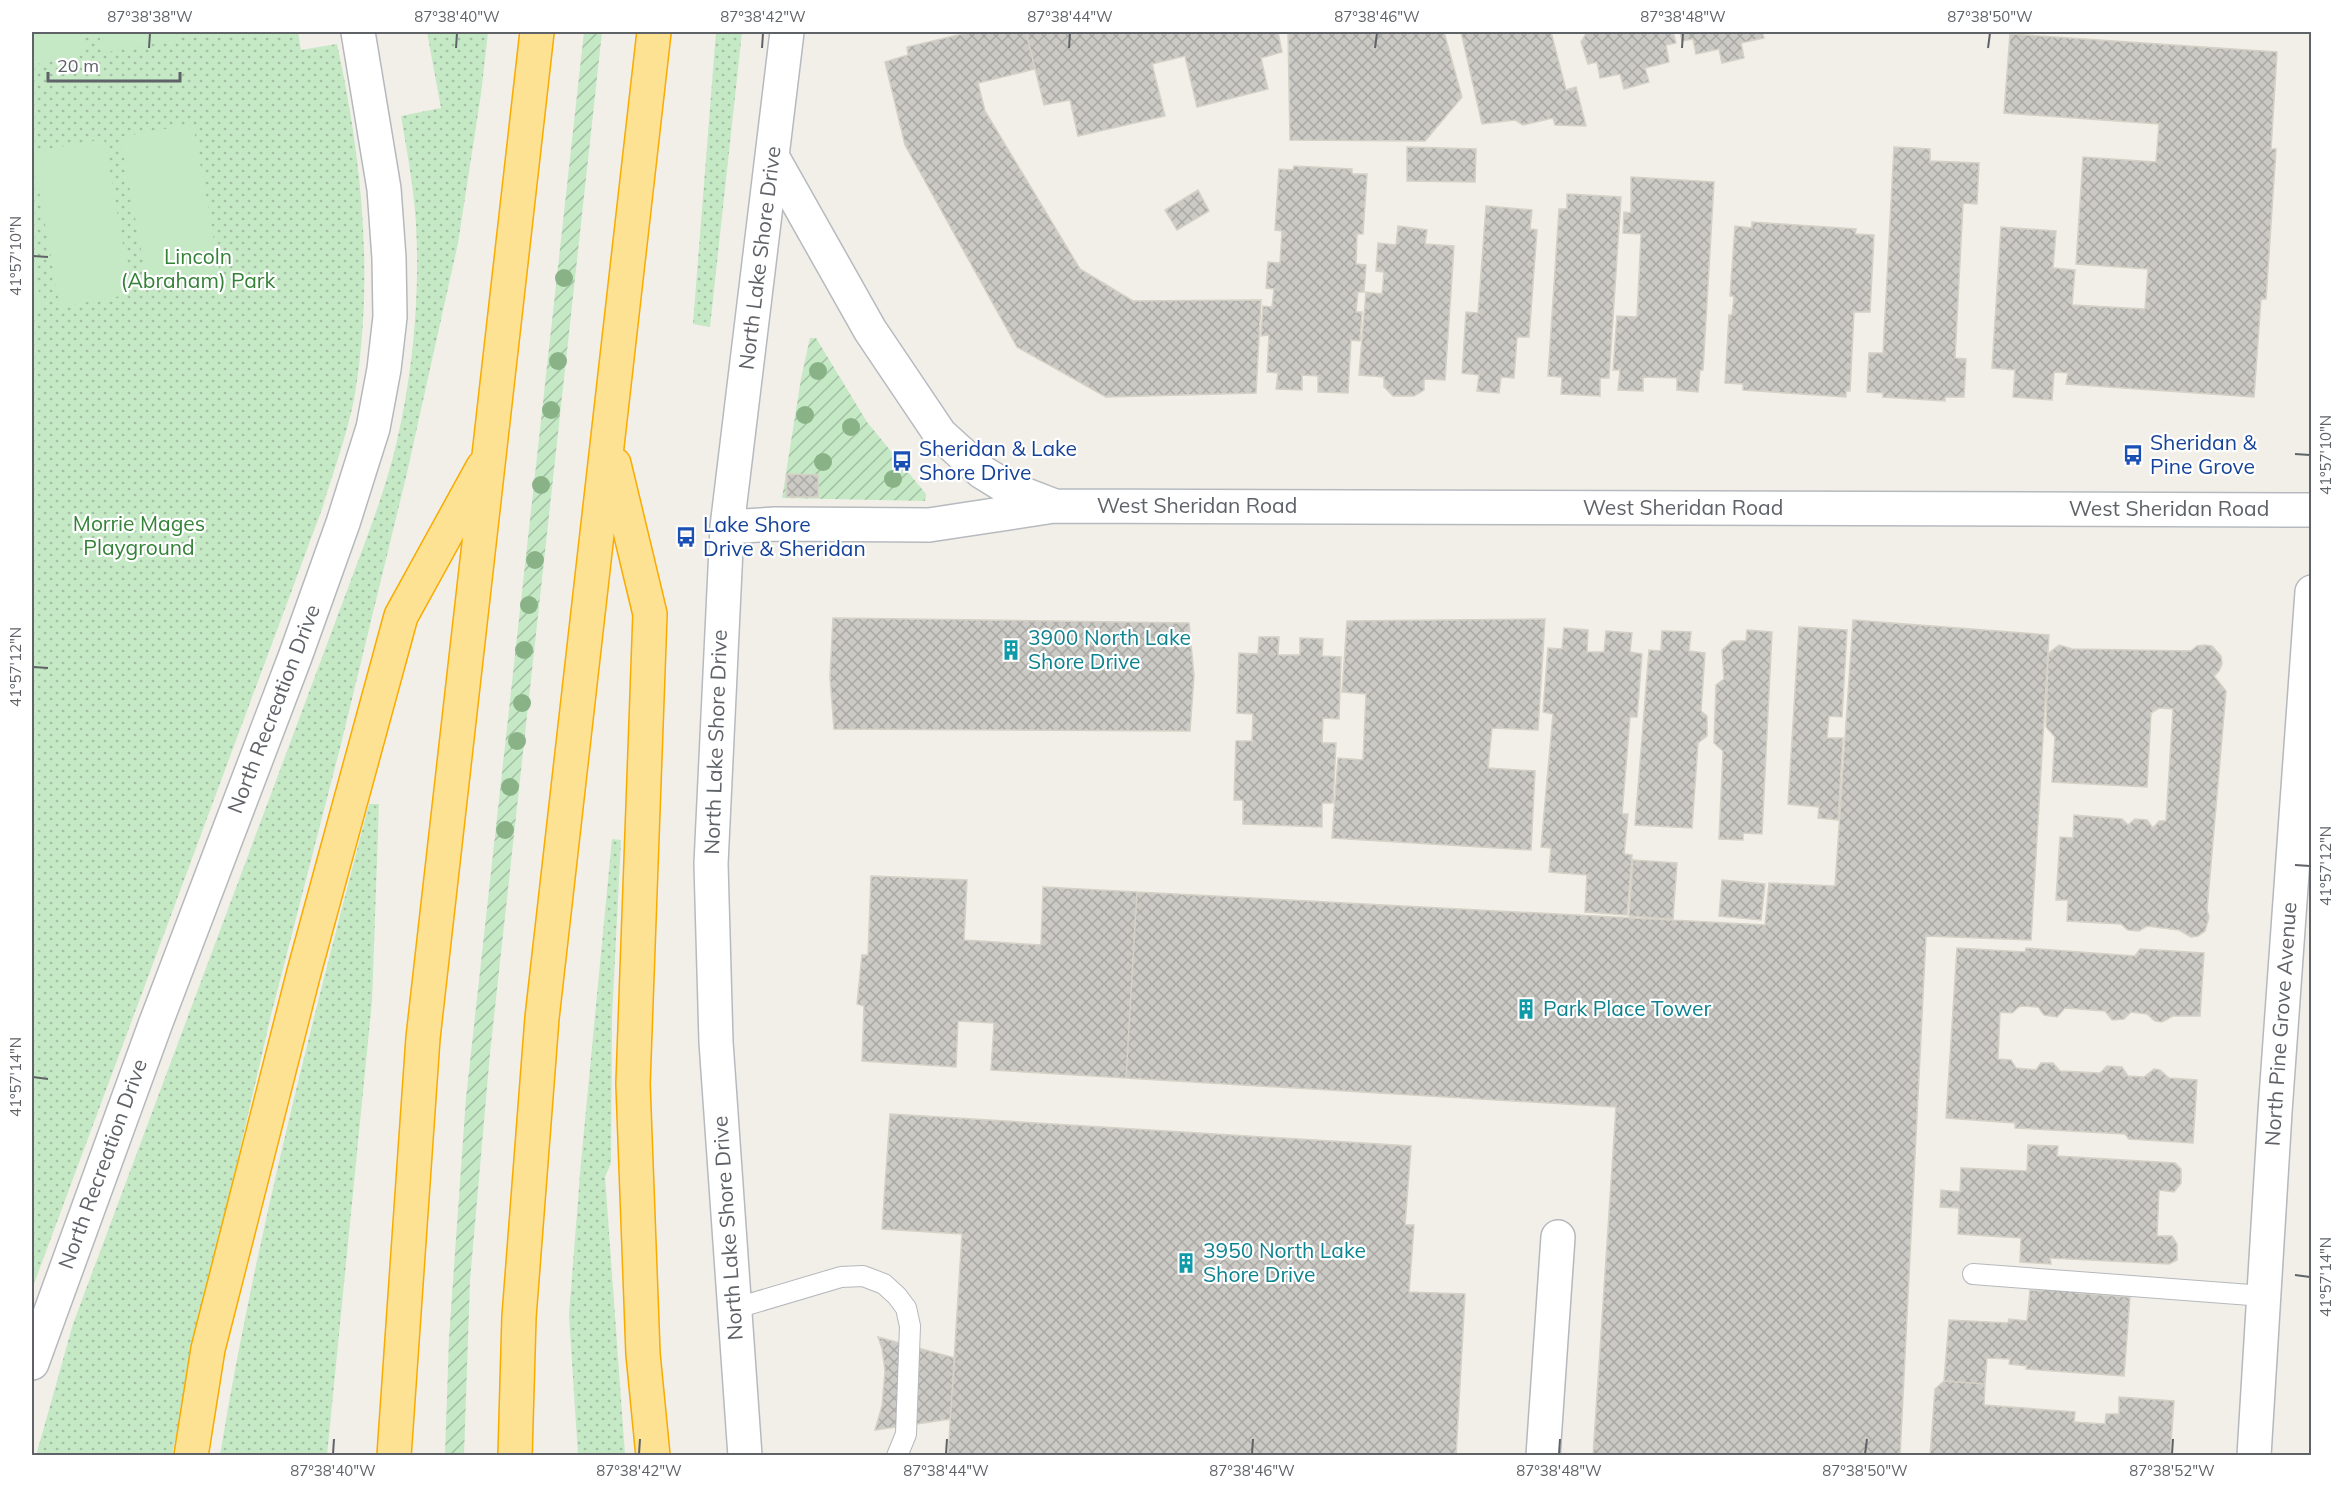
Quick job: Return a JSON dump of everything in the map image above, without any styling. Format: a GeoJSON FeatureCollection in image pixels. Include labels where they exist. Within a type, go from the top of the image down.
{"type":"FeatureCollection","features":[{"type":"Feature","properties":{"kind":"highway"},"geometry":{"type":"LineString","coordinates":[[394,1455],[423,1038],[537,32]]}},
{"type":"Feature","properties":{"kind":"highway"},"geometry":{"type":"LineString","coordinates":[[514,1455],[519,1317],[542,1018],[654,32]]}},
{"type":"Feature","properties":{"kind":"highway"},"geometry":{"type":"LineString","coordinates":[[609,442],[650,614],[633,1084],[643,1354],[653,1455]]}},
{"type":"Feature","properties":{"kind":"highway"},"geometry":{"type":"LineString","coordinates":[[191,1455],[211,1338],[304,972],[401,616],[490,454]]}},
{"type":"Feature","properties":{"kind":"street","name":"North Recreation Drive"},"geometry":{"type":"LineString","coordinates":[[32,1363],[155,1025],[299,646],[343,523],[372,428],[384,369],[390,317],[389,258],[384,189],[358,32]]}},
{"type":"Feature","properties":{"kind":"street","name":"North Lake Shore Drive"},"geometry":{"type":"LineString","coordinates":[[745,1455],[716,1042],[711,864],[727,527],[787,32]]}},
{"type":"Feature","properties":{"kind":"street","name":"West Sheridan Road"},"geometry":{"type":"LineString","coordinates":[[773,158],[870,330],[940,434],[982,472],[1008,488],[1054,506]]}},
{"type":"Feature","properties":{"kind":"street","name":"West Sheridan Road"},"geometry":{"type":"LineString","coordinates":[[727,527],[775,524],[929,525],[1054,506],[2312,510]]}},
{"type":"Feature","properties":{"kind":"street","name":"North Pine Grove Avenue"},"geometry":{"type":"LineString","coordinates":[[2254,1455],[2275,1112],[2312,592]]}},
{"type":"Feature","properties":{"kind":"street"},"geometry":{"type":"LineString","coordinates":[[1543,1455],[1558,1238]]}},
{"type":"Feature","properties":{"kind":"lane"},"geometry":{"type":"LineString","coordinates":[[1973,1275],[2264,1296]]}},
{"type":"Feature","properties":{"kind":"lane"},"geometry":{"type":"LineString","coordinates":[[733,1309],[841,1277],[863,1276],[884,1284],[906,1308],[910,1326],[906,1434],[897,1455]]}},
{"type":"Feature","properties":{"kind":"green space","name":"Lincoln (Abraham) Park"},"geometry":{"type":"Polygon","coordinates":[[[32,32],[298,32],[301,50],[337,44],[359,174],[364,306],[361,350],[352,409],[322,509],[32,1289],[32,32]]]}},
{"type":"Feature","properties":{"kind":"green space"},"geometry":{"type":"Polygon","coordinates":[[[32,32],[82,32],[86,55],[32,65],[32,32]]]}},
{"type":"Feature","properties":{"kind":"green space"},"geometry":{"type":"Polygon","coordinates":[[[99,32],[174,32],[175,40],[102,53],[99,32]]]}},
{"type":"Feature","properties":{"kind":"green space"},"geometry":{"type":"Polygon","coordinates":[[[427,32],[488,32],[458,243],[406,477],[341,744],[271,1015],[172,1455],[36,1456],[73,1324],[364,546],[393,459],[403,415],[411,361],[417,279],[415,210],[401,116],[441,108],[427,32]]]}},
{"type":"Feature","properties":{"kind":"green space"},"geometry":{"type":"Polygon","coordinates":[[[584,32],[602,32],[490,1053],[470,1280],[464,1455],[445,1455],[449,1338],[466,1098],[584,32]]]}},
{"type":"Feature","properties":{"kind":"green space"},"geometry":{"type":"Polygon","coordinates":[[[716,32],[742,32],[710,327],[693,324],[716,32]]]}},
{"type":"Feature","properties":{"kind":"green space"},"geometry":{"type":"Polygon","coordinates":[[[193,124],[221,279],[149,292],[120,137],[193,124]]]}},
{"type":"Feature","properties":{"kind":"green space"},"geometry":{"type":"Polygon","coordinates":[[[104,139],[132,294],[60,307],[32,152],[104,139]]]}},
{"type":"Feature","properties":{"kind":"green space"},"geometry":{"type":"Polygon","coordinates":[[[32,252],[42,310],[32,312],[32,252]]]}},
{"type":"Feature","properties":{"kind":"green space"},"geometry":{"type":"Polygon","coordinates":[[[810,338],[816,338],[867,422],[926,494],[925,501],[782,498],[810,338]]]}},
{"type":"Feature","properties":{"kind":"green space"},"geometry":{"type":"Polygon","coordinates":[[[369,804],[379,804],[372,1001],[327,1455],[220,1455],[234,1373],[268,1209],[369,804]]]}},
{"type":"Feature","properties":{"kind":"green space"},"geometry":{"type":"Polygon","coordinates":[[[612,839],[621,840],[612,1016],[611,1163],[605,1177],[625,1455],[578,1455],[569,1315],[581,1162],[612,839]]]}},
{"type":"Feature","properties":{"kind":"building"},"geometry":{"type":"Polygon","coordinates":[[[971,32],[1026,32],[1035,69],[978,83],[985,111],[1080,269],[1133,301],[1261,300],[1256,393],[1106,397],[1017,347],[905,145],[885,62],[908,55],[907,47],[971,32]]]}},
{"type":"Feature","properties":{"kind":"building"},"geometry":{"type":"Polygon","coordinates":[[[1026,32],[1278,32],[1282,52],[1261,58],[1268,89],[1197,107],[1185,56],[1152,64],[1165,116],[1078,136],[1070,100],[1044,105],[1026,32]]]}},
{"type":"Feature","properties":{"kind":"building"},"geometry":{"type":"Polygon","coordinates":[[[1288,32],[1444,32],[1462,97],[1425,141],[1290,140],[1288,32]]]}},
{"type":"Feature","properties":{"kind":"building"},"geometry":{"type":"Polygon","coordinates":[[[1461,32],[1551,32],[1566,90],[1576,87],[1586,126],[1555,125],[1553,118],[1523,125],[1515,120],[1482,124],[1461,32]]]}},
{"type":"Feature","properties":{"kind":"building"},"geometry":{"type":"Polygon","coordinates":[[[1587,32],[1673,32],[1676,43],[1666,45],[1669,62],[1645,68],[1649,82],[1624,89],[1620,74],[1600,78],[1597,62],[1588,64],[1581,42],[1587,32]]]}},
{"type":"Feature","properties":{"kind":"building"},"geometry":{"type":"Polygon","coordinates":[[[1680,32],[1762,32],[1764,38],[1741,43],[1744,58],[1722,63],[1719,49],[1696,54],[1693,39],[1682,41],[1680,32]]]}},
{"type":"Feature","properties":{"kind":"building"},"geometry":{"type":"Polygon","coordinates":[[[2010,34],[2277,52],[2271,149],[2276,149],[2266,299],[2261,299],[2254,397],[2066,384],[2068,373],[2054,372],[2052,400],[2013,397],[2015,370],[1992,368],[2001,227],[2056,231],[2053,268],[2075,270],[2072,305],[2145,309],[2148,269],[2076,264],[2083,157],[2156,162],[2159,124],[2004,113],[2010,34]]]}},
{"type":"Feature","properties":{"kind":"building"},"geometry":{"type":"Polygon","coordinates":[[[1407,147],[1476,149],[1475,182],[1407,181],[1407,147]]]}},
{"type":"Feature","properties":{"kind":"building"},"geometry":{"type":"Polygon","coordinates":[[[1894,147],[1930,149],[1930,161],[1979,163],[1977,204],[1963,203],[1955,358],[1966,359],[1964,397],[1945,397],[1945,401],[1883,397],[1883,393],[1867,392],[1869,353],[1883,353],[1894,147]]]}},
{"type":"Feature","properties":{"kind":"building"},"geometry":{"type":"Polygon","coordinates":[[[1294,166],[1352,169],[1352,174],[1367,174],[1363,234],[1357,234],[1356,264],[1366,265],[1364,292],[1358,292],[1356,312],[1362,312],[1360,341],[1351,340],[1348,393],[1318,392],[1318,376],[1302,375],[1302,390],[1276,389],[1278,373],[1267,372],[1269,335],[1261,336],[1263,306],[1272,307],[1274,289],[1266,288],[1268,262],[1280,263],[1282,231],[1275,230],[1279,169],[1293,170],[1294,166]]]}},
{"type":"Feature","properties":{"kind":"building"},"geometry":{"type":"Polygon","coordinates":[[[1631,177],[1714,182],[1703,370],[1700,370],[1698,392],[1677,390],[1677,378],[1643,377],[1643,391],[1618,390],[1620,370],[1613,370],[1617,316],[1637,317],[1641,234],[1623,233],[1624,212],[1631,213],[1631,177]]]}},
{"type":"Feature","properties":{"kind":"building"},"geometry":{"type":"Polygon","coordinates":[[[1198,190],[1209,211],[1177,230],[1165,210],[1198,190]]]}},
{"type":"Feature","properties":{"kind":"building"},"geometry":{"type":"Polygon","coordinates":[[[1567,194],[1621,197],[1609,378],[1600,378],[1600,396],[1561,394],[1562,377],[1548,376],[1559,209],[1567,209],[1567,194]]]}},
{"type":"Feature","properties":{"kind":"building"},"geometry":{"type":"Polygon","coordinates":[[[1486,206],[1532,210],[1530,229],[1537,230],[1529,337],[1517,337],[1514,378],[1501,377],[1499,393],[1477,391],[1479,375],[1462,373],[1466,312],[1478,313],[1486,206]]]}},
{"type":"Feature","properties":{"kind":"building"},"geometry":{"type":"Polygon","coordinates":[[[1752,222],[1856,229],[1855,234],[1874,235],[1870,312],[1854,312],[1850,391],[1846,391],[1846,397],[1743,390],[1743,384],[1725,383],[1729,315],[1732,315],[1734,296],[1730,296],[1735,226],[1752,228],[1752,222]]]}},
{"type":"Feature","properties":{"kind":"building"},"geometry":{"type":"Polygon","coordinates":[[[1398,226],[1427,230],[1425,244],[1454,246],[1445,380],[1424,379],[1424,390],[1414,396],[1393,396],[1384,387],[1384,377],[1359,375],[1366,292],[1382,294],[1384,272],[1376,271],[1378,243],[1396,245],[1398,226]]]}},
{"type":"Feature","properties":{"kind":"building"},"geometry":{"type":"Polygon","coordinates":[[[787,474],[818,475],[818,497],[786,497],[787,474]]]}},
{"type":"Feature","properties":{"kind":"building","name":"3900 North Lake Shore Drive"},"geometry":{"type":"Polygon","coordinates":[[[833,618],[1189,623],[1194,676],[1190,731],[834,729],[830,677],[833,618]]]}},
{"type":"Feature","properties":{"kind":"building"},"geometry":{"type":"Polygon","coordinates":[[[1545,619],[1538,730],[1492,728],[1488,768],[1535,771],[1531,850],[1332,838],[1338,758],[1363,760],[1366,694],[1342,692],[1347,621],[1545,619]]]}},
{"type":"Feature","properties":{"kind":"building","name":"Park Place Tower"},"geometry":{"type":"Polygon","coordinates":[[[1853,620],[2049,635],[2031,940],[1926,936],[1900,1456],[1593,1456],[1616,1107],[1126,1078],[1137,892],[1765,925],[1769,883],[1835,886],[1853,620]]]}},
{"type":"Feature","properties":{"kind":"building"},"geometry":{"type":"Polygon","coordinates":[[[1799,627],[1847,630],[1842,717],[1829,716],[1827,738],[1843,738],[1838,820],[1818,818],[1819,807],[1788,804],[1799,627]]]}},
{"type":"Feature","properties":{"kind":"building"},"geometry":{"type":"Polygon","coordinates":[[[1564,628],[1588,630],[1587,652],[1604,652],[1606,631],[1632,633],[1630,652],[1642,654],[1637,717],[1630,717],[1622,814],[1628,814],[1624,854],[1632,855],[1627,915],[1585,912],[1587,875],[1549,872],[1551,848],[1541,847],[1553,714],[1543,712],[1548,648],[1562,649],[1564,628]]]}},
{"type":"Feature","properties":{"kind":"building"},"geometry":{"type":"Polygon","coordinates":[[[1747,630],[1772,632],[1762,834],[1743,833],[1743,840],[1719,839],[1723,751],[1714,743],[1716,685],[1724,679],[1722,650],[1732,641],[1746,641],[1747,630]]]}},
{"type":"Feature","properties":{"kind":"building"},"geometry":{"type":"Polygon","coordinates":[[[1662,631],[1691,632],[1689,651],[1705,653],[1701,711],[1707,716],[1707,736],[1698,743],[1692,828],[1635,825],[1649,650],[1661,651],[1662,631]]]}},
{"type":"Feature","properties":{"kind":"building"},"geometry":{"type":"Polygon","coordinates":[[[1259,637],[1279,637],[1278,655],[1300,655],[1300,638],[1323,639],[1322,656],[1341,657],[1339,719],[1323,718],[1322,743],[1336,743],[1333,803],[1322,803],[1322,827],[1243,824],[1243,800],[1234,800],[1236,741],[1252,741],[1253,714],[1237,713],[1239,653],[1258,654],[1259,637]]]}},
{"type":"Feature","properties":{"kind":"building"},"geometry":{"type":"Polygon","coordinates":[[[2059,645],[2072,649],[2191,651],[2197,646],[2204,645],[2212,646],[2221,656],[2222,664],[2214,676],[2226,691],[2207,910],[2209,917],[2205,931],[2198,936],[2191,937],[2179,930],[2147,926],[2139,931],[2128,930],[2121,924],[2067,921],[2068,900],[2056,900],[2060,837],[2073,838],[2074,815],[2122,819],[2128,825],[2135,819],[2147,820],[2153,828],[2159,821],[2166,821],[2173,709],[2159,708],[2151,713],[2147,787],[2052,782],[2055,737],[2046,727],[2048,659],[2049,653],[2059,645]]]}},
{"type":"Feature","properties":{"kind":"building"},"geometry":{"type":"Polygon","coordinates":[[[1633,860],[1677,863],[1673,919],[1629,916],[1633,860]]]}},
{"type":"Feature","properties":{"kind":"building"},"geometry":{"type":"Polygon","coordinates":[[[871,876],[967,880],[964,940],[1041,945],[1043,887],[1137,892],[1126,1078],[991,1070],[994,1023],[958,1021],[956,1067],[862,1061],[864,1006],[857,1004],[862,955],[868,955],[871,876]]]}},
{"type":"Feature","properties":{"kind":"building"},"geometry":{"type":"Polygon","coordinates":[[[1722,880],[1765,884],[1761,920],[1719,916],[1722,880]]]}},
{"type":"Feature","properties":{"kind":"building"},"geometry":{"type":"Polygon","coordinates":[[[1957,948],[2025,952],[2026,948],[2135,956],[2140,949],[2204,953],[2200,1016],[2173,1016],[2162,1022],[2155,1021],[2147,1014],[2131,1012],[2124,1019],[2112,1020],[2105,1011],[2065,1008],[2057,1017],[2044,1015],[2038,1007],[2020,1006],[2012,1013],[2000,1012],[1998,1059],[2011,1060],[2016,1068],[2036,1070],[2041,1063],[2053,1063],[2060,1071],[2100,1073],[2107,1066],[2122,1067],[2128,1076],[2144,1077],[2154,1069],[2160,1070],[2169,1078],[2197,1080],[2193,1143],[2129,1139],[2125,1134],[2015,1128],[2015,1123],[1946,1118],[1957,948]]]}},
{"type":"Feature","properties":{"kind":"building","name":"3950 North Lake Shore Drive"},"geometry":{"type":"Polygon","coordinates":[[[890,1114],[1411,1146],[1405,1225],[1414,1225],[1409,1292],[1465,1294],[1456,1456],[948,1456],[962,1234],[882,1229],[890,1114]]]}},
{"type":"Feature","properties":{"kind":"building"},"geometry":{"type":"Polygon","coordinates":[[[2028,1145],[2058,1146],[2057,1156],[2175,1163],[2181,1169],[2181,1183],[2174,1192],[2159,1190],[2157,1236],[2172,1236],[2177,1244],[2177,1260],[2169,1264],[2050,1258],[2051,1264],[2020,1262],[2021,1238],[1958,1234],[1959,1208],[1940,1207],[1941,1190],[1960,1192],[1961,1168],[2027,1171],[2028,1145]]]}},
{"type":"Feature","properties":{"kind":"building"},"geometry":{"type":"Polygon","coordinates":[[[2049,1283],[2067,1284],[2076,1293],[2130,1297],[2124,1376],[2026,1369],[2027,1366],[2009,1364],[2010,1359],[1987,1358],[1985,1384],[1944,1381],[1949,1320],[2008,1323],[2009,1319],[2027,1321],[2030,1290],[2043,1291],[2049,1283]]]}},
{"type":"Feature","properties":{"kind":"building"},"geometry":{"type":"Polygon","coordinates":[[[878,1337],[955,1358],[950,1419],[875,1430],[882,1406],[885,1371],[878,1337]]]}},
{"type":"Feature","properties":{"kind":"building"},"geometry":{"type":"Polygon","coordinates":[[[1944,1381],[1985,1384],[1984,1405],[2075,1412],[2074,1422],[2105,1424],[2106,1414],[2119,1414],[2119,1397],[2174,1401],[2170,1456],[1930,1456],[1935,1389],[1944,1381]]]}},
{"type":"Feature","properties":{"kind":"place","name":"Sheridan & Pine Grove"},"geometry":{"type":"Point","coordinates":[2133,455]}},
{"type":"Feature","properties":{"kind":"place","name":"Sheridan & Lake Shore Drive"},"geometry":{"type":"Point","coordinates":[902,461]}},
{"type":"Feature","properties":{"kind":"place","name":"Lake Shore Drive & Sheridan"},"geometry":{"type":"Point","coordinates":[686,537]}},
{"type":"Feature","properties":{"kind":"place","name":"3900 North Lake Shore Drive"},"geometry":{"type":"Point","coordinates":[1011,650]}},
{"type":"Feature","properties":{"kind":"place","name":"Park Place Tower"},"geometry":{"type":"Point","coordinates":[1526,1009]}},
{"type":"Feature","properties":{"kind":"place","name":"3950 North Lake Shore Drive"},"geometry":{"type":"Point","coordinates":[1186,1263]}},
{"type":"Feature","properties":{"kind":"park label","name":"Morrie Mages Playground"},"geometry":{"type":"Point","coordinates":[139,536]}}]}
